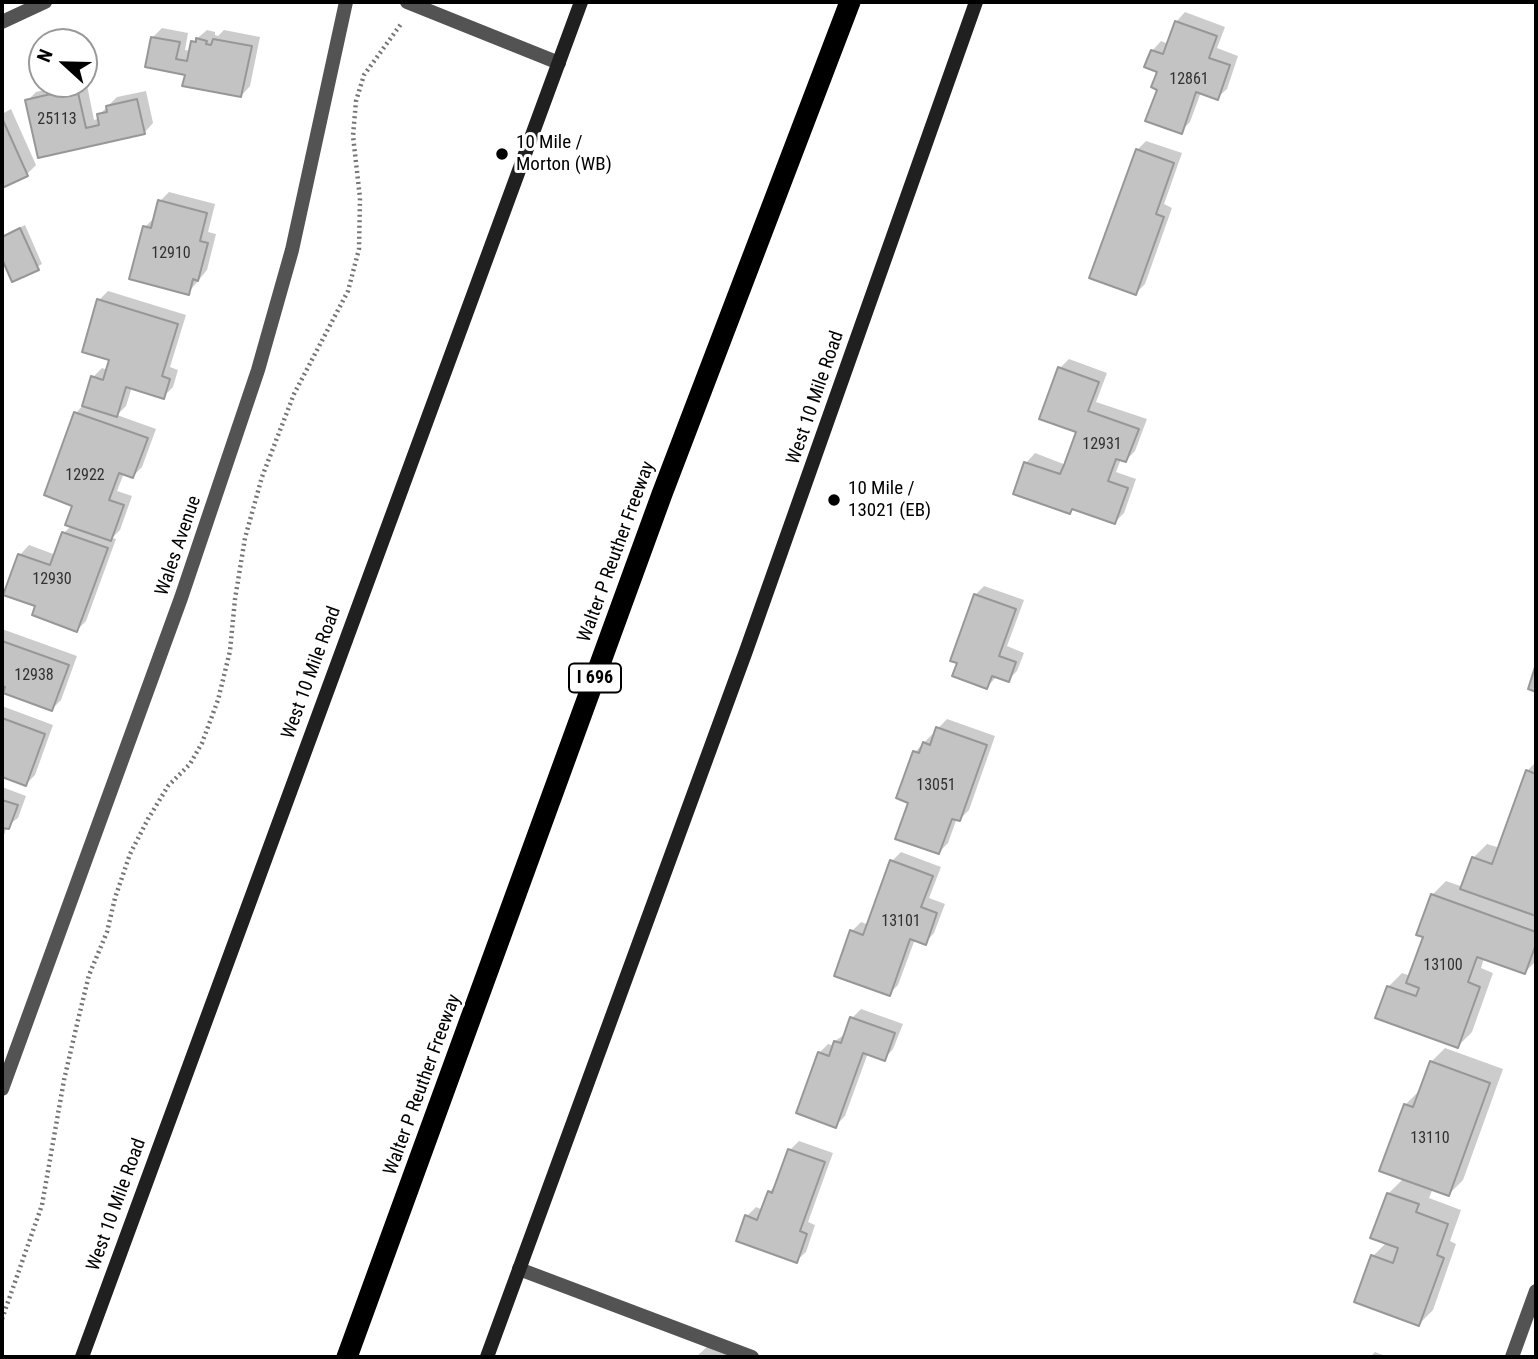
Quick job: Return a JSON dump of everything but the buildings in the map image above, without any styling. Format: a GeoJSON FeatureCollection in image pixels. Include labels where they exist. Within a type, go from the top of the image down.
{"type":"FeatureCollection","features":[{"type":"Feature","properties":{"kind":"highway","name":"Walter P Reuther Freeway"},"geometry":{"type":"LineString","coordinates":[[347,1357],[667,482],[850,2]]}},
{"type":"Feature","properties":{"kind":"main road","name":"West 10 Mile Road"},"geometry":{"type":"LineString","coordinates":[[82,1357],[581,2]]}},
{"type":"Feature","properties":{"kind":"main road","name":"West 10 Mile Road"},"geometry":{"type":"LineString","coordinates":[[487,1357],[737,677],[976,2]]}},
{"type":"Feature","properties":{"kind":"street"},"geometry":{"type":"LineString","coordinates":[[2,22],[45,2]]}},
{"type":"Feature","properties":{"kind":"street","name":"Wales Avenue"},"geometry":{"type":"LineString","coordinates":[[2,1089],[181,598],[258,370],[292,250],[346,2]]}},
{"type":"Feature","properties":{"kind":"street"},"geometry":{"type":"LineString","coordinates":[[407,2],[559,63]]}},
{"type":"Feature","properties":{"kind":"street"},"geometry":{"type":"LineString","coordinates":[[519,1269],[752,1357]]}},
{"type":"Feature","properties":{"kind":"street"},"geometry":{"type":"LineString","coordinates":[[1512,1357],[1536,1291]]}},
{"type":"Feature","properties":{"kind":"path"},"geometry":{"type":"LineString","coordinates":[[2,1319],[42,1205],[72,1044],[89,975],[107,932],[130,854],[169,786],[190,764],[202,744],[218,700],[230,651],[245,538],[262,477],[293,394],[348,291],[359,249],[360,198],[353,136],[356,101],[363,75],[400,25]]}},
{"type":"Feature","properties":{"kind":"place","name":"10 Mile / Morton (WB)"},"geometry":{"type":"Point","coordinates":[502,154]}},
{"type":"Feature","properties":{"kind":"place","name":"10 Mile / 13021 (EB)"},"geometry":{"type":"Point","coordinates":[834,500]}}]}
